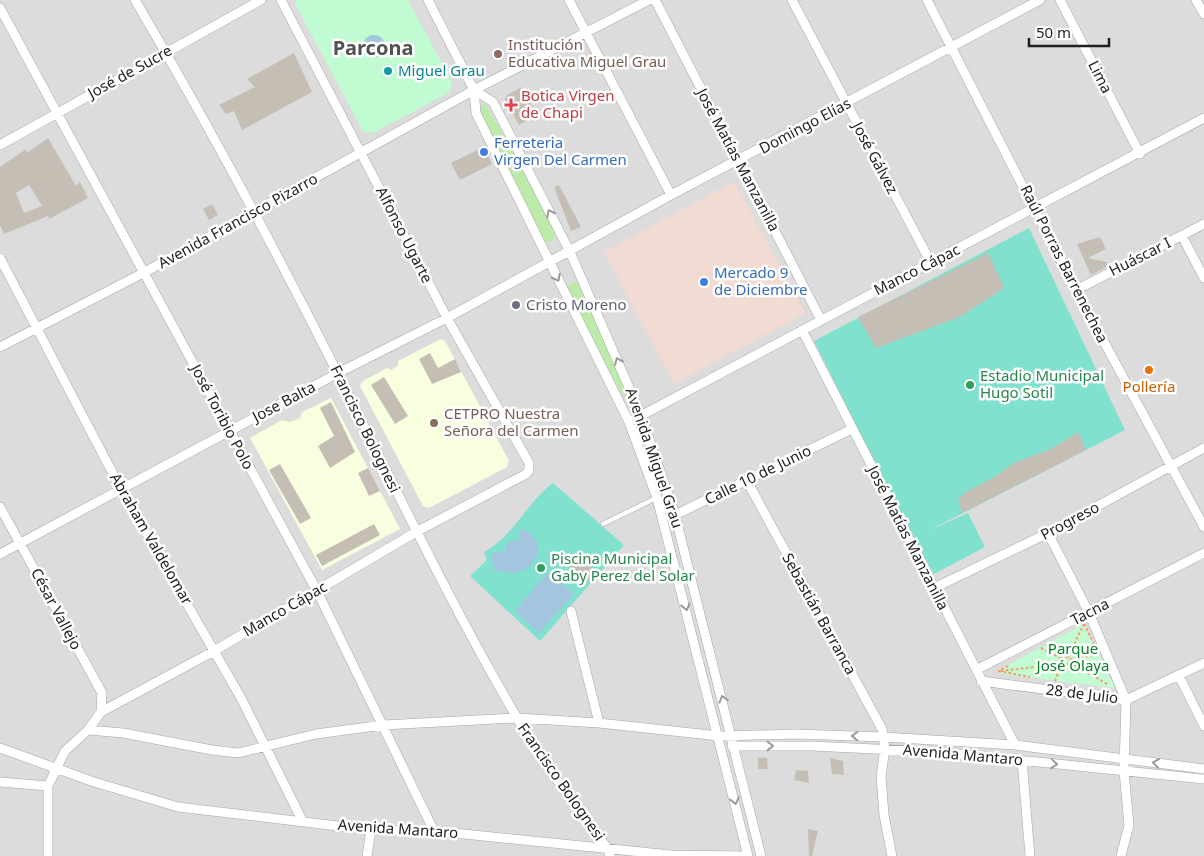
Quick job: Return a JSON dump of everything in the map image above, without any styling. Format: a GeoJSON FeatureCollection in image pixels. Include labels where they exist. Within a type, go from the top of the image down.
{"type":"FeatureCollection","features":[{"type":"Feature","properties":{"kind":"street","name":"Francisco Bolognesi"},"geometry":{"type":"LineString","coordinates":[[135,0],[166,52],[253,212],[338,373],[416,532],[517,718],[564,791],[609,852]]}},
{"type":"Feature","properties":{"kind":"street","name":"José de Sucre"},"geometry":{"type":"LineString","coordinates":[[0,145],[261,0]]}},
{"type":"Feature","properties":{"kind":"street","name":"Alfonso Ugarte"},"geometry":{"type":"LineString","coordinates":[[280,0],[447,318],[528,463],[529,470]]}},
{"type":"Feature","properties":{"kind":"street","name":"Avenida Miguel Grau"},"geometry":{"type":"LineString","coordinates":[[428,0],[474,90],[476,113],[548,262],[629,422],[658,498],[720,741],[747,856]]}},
{"type":"Feature","properties":{"kind":"street"},"geometry":{"type":"LineString","coordinates":[[569,0],[671,195]]}},
{"type":"Feature","properties":{"kind":"street","name":"Avenida Francisco Pizarro"},"geometry":{"type":"LineString","coordinates":[[0,347],[145,272],[474,90],[649,0]]}},
{"type":"Feature","properties":{"kind":"street","name":"José Matías Manzanilla"},"geometry":{"type":"LineString","coordinates":[[655,0],[822,320]]}},
{"type":"Feature","properties":{"kind":"street","name":"José Gálvez"},"geometry":{"type":"LineString","coordinates":[[792,0],[931,263]]}},
{"type":"Feature","properties":{"kind":"street","name":"Raúl Porras Barrenechea"},"geometry":{"type":"LineString","coordinates":[[927,0],[1036,208],[1076,290],[1204,526]]}},
{"type":"Feature","properties":{"kind":"street","name":"Domingo Elías"},"geometry":{"type":"LineString","coordinates":[[570,252],[671,195],[1040,0]]}},
{"type":"Feature","properties":{"kind":"street","name":"Lima"},"geometry":{"type":"LineString","coordinates":[[1060,0],[1140,154]]}},
{"type":"Feature","properties":{"kind":"street"},"geometry":{"type":"LineString","coordinates":[[1196,0],[1204,14]]}},
{"type":"Feature","properties":{"kind":"street","name":"José Toribio Polo"},"geometry":{"type":"LineString","coordinates":[[0,8],[317,591],[434,831]]}},
{"type":"Feature","properties":{"kind":"street","name":"Avenida Miguel Grau"},"geometry":{"type":"LineString","coordinates":[[474,90],[493,102],[570,252],[641,415],[675,515],[733,736],[761,856]]}},
{"type":"Feature","properties":{"kind":"street","name":"Manco Cápac"},"geometry":{"type":"LineString","coordinates":[[629,422],[1140,154],[1204,118]]}},
{"type":"Feature","properties":{"kind":"street","name":"Huáscar I"},"geometry":{"type":"LineString","coordinates":[[1076,290],[1204,224]]}},
{"type":"Feature","properties":{"kind":"street"},"geometry":{"type":"LineString","coordinates":[[1182,236],[1204,278]]}},
{"type":"Feature","properties":{"kind":"street","name":"Jose Balta"},"geometry":{"type":"LineString","coordinates":[[0,554],[338,373],[447,318],[548,262],[570,252]]}},
{"type":"Feature","properties":{"kind":"street","name":"Abraham Valdelomar"},"geometry":{"type":"LineString","coordinates":[[0,258],[121,489],[214,651],[302,820]]}},
{"type":"Feature","properties":{"kind":"street","name":"José Matías Manzanilla"},"geometry":{"type":"LineString","coordinates":[[802,330],[1015,745]]}},
{"type":"Feature","properties":{"kind":"street","name":"Calle 10 de Junio"},"geometry":{"type":"LineString","coordinates":[[664,520],[852,428]]}},
{"type":"Feature","properties":{"kind":"street","name":"Progreso"},"geometry":{"type":"LineString","coordinates":[[934,588],[1048,533],[1204,448]]}},
{"type":"Feature","properties":{"kind":"street","name":"Manco Cápac"},"geometry":{"type":"LineString","coordinates":[[48,786],[56,766],[65,752],[88,730],[101,712],[214,651],[416,532],[526,474],[529,470]]}},
{"type":"Feature","properties":{"kind":"street","name":"Sebastián Barranca"},"geometry":{"type":"LineString","coordinates":[[747,481],[882,729],[885,749],[881,776],[884,815],[892,856]]}},
{"type":"Feature","properties":{"kind":"street","name":"César Vallejo"},"geometry":{"type":"LineString","coordinates":[[0,507],[102,693],[101,712]]}},
{"type":"Feature","properties":{"kind":"street"},"geometry":{"type":"LineString","coordinates":[[1048,533],[1089,613],[1126,700],[1124,771],[1129,825],[1121,856]]}},
{"type":"Feature","properties":{"kind":"street","name":"Tacna"},"geometry":{"type":"LineString","coordinates":[[976,670],[1204,553]]}},
{"type":"Feature","properties":{"kind":"street"},"geometry":{"type":"LineString","coordinates":[[571,611],[599,723]]}},
{"type":"Feature","properties":{"kind":"street","name":"28 de Julio"},"geometry":{"type":"LineString","coordinates":[[981,681],[1126,700],[1179,676],[1204,662]]}},
{"type":"Feature","properties":{"kind":"street"},"geometry":{"type":"LineString","coordinates":[[1179,676],[1204,726]]}},
{"type":"Feature","properties":{"kind":"street","name":"Avenida Mantaro"},"geometry":{"type":"LineString","coordinates":[[88,730],[123,733],[238,753],[316,734],[383,725],[517,718],[599,723],[720,741],[735,746],[885,749],[1022,760],[1204,779]]}},
{"type":"Feature","properties":{"kind":"street"},"geometry":{"type":"LineString","coordinates":[[720,741],[733,736],[796,734],[883,737],[1015,745],[1204,769]]}},
{"type":"Feature","properties":{"kind":"street","name":"Avenida Mantaro"},"geometry":{"type":"LineString","coordinates":[[0,748],[56,766],[94,782],[178,807],[302,820],[371,830],[434,831],[609,852],[747,856]]}},
{"type":"Feature","properties":{"kind":"street"},"geometry":{"type":"LineString","coordinates":[[1022,760],[1030,856]]}},
{"type":"Feature","properties":{"kind":"street"},"geometry":{"type":"LineString","coordinates":[[0,782],[48,786],[48,856]]}},
{"type":"Feature","properties":{"kind":"street"},"geometry":{"type":"LineString","coordinates":[[367,856],[371,830]]}},
{"type":"Feature","properties":{"kind":"lane"},"geometry":{"type":"LineString","coordinates":[[603,524],[658,498]]}},
{"type":"Feature","properties":{"kind":"path"},"geometry":{"type":"LineString","coordinates":[[1077,628],[1084,624]]}},
{"type":"Feature","properties":{"kind":"path"},"geometry":{"type":"LineString","coordinates":[[1068,657],[1084,624]]}},
{"type":"Feature","properties":{"kind":"path"},"geometry":{"type":"LineString","coordinates":[[1046,643],[1038,647],[1061,658],[1068,657],[1071,659],[1099,654],[1084,624]]}},
{"type":"Feature","properties":{"kind":"path"},"geometry":{"type":"LineString","coordinates":[[1061,658],[1053,680],[1062,682]]}},
{"type":"Feature","properties":{"kind":"path"},"geometry":{"type":"LineString","coordinates":[[1070,663],[1071,659]]}},
{"type":"Feature","properties":{"kind":"path"},"geometry":{"type":"LineString","coordinates":[[999,672],[1014,662]]}},
{"type":"Feature","properties":{"kind":"path"},"geometry":{"type":"LineString","coordinates":[[999,672],[1070,663],[1115,688],[1106,687]]}},
{"type":"Feature","properties":{"kind":"path"},"geometry":{"type":"LineString","coordinates":[[999,672],[1035,678]]}},
{"type":"Feature","properties":{"kind":"shaded area"},"geometry":{"type":"Polygon","coordinates":[[[0,0],[1204,0],[1204,856],[0,856],[0,0]]]}},
{"type":"Feature","properties":{"kind":"shaded area"},"geometry":{"type":"Polygon","coordinates":[[[374,35],[382,38],[385,46],[382,54],[374,57],[366,54],[363,46],[366,38],[374,35]]]}},
{"type":"Feature","properties":{"kind":"shaded area","name":"Mercado 9 de Diciembre"},"geometry":{"type":"Polygon","coordinates":[[[731,183],[736,185],[805,313],[674,384],[604,252],[731,183]]]}},
{"type":"Feature","properties":{"kind":"shaded area","name":"Estadio Municipal Hugo Sotil"},"geometry":{"type":"Polygon","coordinates":[[[1029,228],[1125,430],[928,531],[968,513],[985,547],[934,574],[913,538],[814,341],[1029,228]]]}},
{"type":"Feature","properties":{"kind":"shaded area","name":"CETPRO Nuestra Señora del Carmen"},"geometry":{"type":"Polygon","coordinates":[[[441,339],[445,341],[509,461],[507,467],[429,508],[423,506],[360,386],[363,381],[387,368],[391,370],[398,366],[398,361],[441,339]]]}},
{"type":"Feature","properties":{"kind":"shaded area"},"geometry":{"type":"Polygon","coordinates":[[[331,398],[400,529],[322,570],[250,438],[282,420],[290,422],[300,418],[302,412],[331,398]]]}},
{"type":"Feature","properties":{"kind":"shaded area","name":"Piscina Municipal Gaby Perez del Solar"},"geometry":{"type":"Polygon","coordinates":[[[553,483],[624,545],[540,641],[470,576],[487,560],[484,552],[504,537],[535,500],[553,483]]]}},
{"type":"Feature","properties":{"kind":"shaded area"},"geometry":{"type":"Polygon","coordinates":[[[520,529],[530,534],[536,541],[538,549],[536,558],[530,566],[521,571],[509,573],[494,570],[491,553],[505,551],[507,542],[519,539],[520,529]]]}},
{"type":"Feature","properties":{"kind":"shaded area"},"geometry":{"type":"Polygon","coordinates":[[[548,572],[574,594],[539,633],[515,611],[548,572]]]}},
{"type":"Feature","properties":{"kind":"green space"},"geometry":{"type":"Polygon","coordinates":[[[296,0],[408,0],[452,82],[450,92],[373,133],[363,131],[295,4],[296,0]]]}},
{"type":"Feature","properties":{"kind":"green space"},"geometry":{"type":"Polygon","coordinates":[[[484,104],[487,106],[556,232],[555,237],[550,242],[543,241],[479,109],[484,104]]]}},
{"type":"Feature","properties":{"kind":"green space"},"geometry":{"type":"Polygon","coordinates":[[[573,282],[579,284],[628,392],[628,398],[621,393],[567,287],[573,282]]]}},
{"type":"Feature","properties":{"kind":"green space","name":"Parque José Olaya"},"geometry":{"type":"Polygon","coordinates":[[[1084,624],[1115,688],[1002,674],[999,670],[1084,624]]]}},
{"type":"Feature","properties":{"kind":"building"},"geometry":{"type":"Polygon","coordinates":[[[294,53],[312,92],[242,130],[234,111],[226,114],[219,105],[255,87],[247,79],[294,53]]]}},
{"type":"Feature","properties":{"kind":"building"},"geometry":{"type":"Polygon","coordinates":[[[522,87],[537,115],[519,125],[505,99],[507,95],[522,87]]]}},
{"type":"Feature","properties":{"kind":"building"},"geometry":{"type":"Polygon","coordinates":[[[48,138],[76,186],[80,182],[88,198],[49,219],[48,216],[4,234],[0,225],[0,167],[26,149],[27,153],[48,138]],[[29,185],[16,193],[24,213],[42,206],[29,185]]]}},
{"type":"Feature","properties":{"kind":"building"},"geometry":{"type":"Polygon","coordinates":[[[484,147],[492,164],[460,180],[451,163],[484,147]]]}},
{"type":"Feature","properties":{"kind":"building"},"geometry":{"type":"Polygon","coordinates":[[[559,185],[581,227],[571,231],[554,187],[559,185]]]}},
{"type":"Feature","properties":{"kind":"building"},"geometry":{"type":"Polygon","coordinates":[[[212,204],[218,215],[209,220],[203,209],[212,204]]]}},
{"type":"Feature","properties":{"kind":"building"},"geometry":{"type":"Polygon","coordinates":[[[1100,237],[1106,249],[1088,258],[1107,262],[1108,266],[1091,275],[1077,244],[1100,237]]]}},
{"type":"Feature","properties":{"kind":"building"},"geometry":{"type":"Polygon","coordinates":[[[988,253],[1004,288],[960,317],[876,348],[858,317],[988,253]]]}},
{"type":"Feature","properties":{"kind":"building"},"geometry":{"type":"Polygon","coordinates":[[[430,353],[438,368],[455,359],[461,372],[432,384],[419,359],[430,353]]]}},
{"type":"Feature","properties":{"kind":"building"},"geometry":{"type":"Polygon","coordinates":[[[384,377],[408,416],[395,424],[371,385],[384,377]]]}},
{"type":"Feature","properties":{"kind":"building"},"geometry":{"type":"Polygon","coordinates":[[[331,402],[355,452],[330,468],[318,446],[334,436],[320,408],[331,402]]]}},
{"type":"Feature","properties":{"kind":"building"},"geometry":{"type":"Polygon","coordinates":[[[1078,432],[1086,450],[962,513],[958,499],[966,492],[998,475],[1013,463],[1051,449],[1078,432]]]}},
{"type":"Feature","properties":{"kind":"building"},"geometry":{"type":"Polygon","coordinates":[[[280,464],[311,518],[300,524],[269,470],[280,464]]]}},
{"type":"Feature","properties":{"kind":"building"},"geometry":{"type":"Polygon","coordinates":[[[368,468],[380,491],[369,496],[358,473],[368,468]]]}},
{"type":"Feature","properties":{"kind":"building"},"geometry":{"type":"Polygon","coordinates":[[[374,524],[380,535],[322,566],[316,555],[374,524]]]}},
{"type":"Feature","properties":{"kind":"building"},"geometry":{"type":"Polygon","coordinates":[[[579,554],[595,571],[585,586],[578,584],[568,571],[569,565],[579,554]]]}},
{"type":"Feature","properties":{"kind":"building"},"geometry":{"type":"Polygon","coordinates":[[[758,757],[767,758],[768,769],[758,769],[758,757]]]}},
{"type":"Feature","properties":{"kind":"building"},"geometry":{"type":"Polygon","coordinates":[[[830,758],[843,761],[844,775],[832,774],[830,758]]]}},
{"type":"Feature","properties":{"kind":"building"},"geometry":{"type":"Polygon","coordinates":[[[796,770],[808,771],[809,783],[794,780],[796,770]]]}},
{"type":"Feature","properties":{"kind":"building"},"geometry":{"type":"Polygon","coordinates":[[[808,829],[818,831],[812,856],[809,856],[808,829]]]}},
{"type":"Feature","properties":{"kind":"place","name":"Institución Educativa Miguel Grau"},"geometry":{"type":"Point","coordinates":[498,54]}},
{"type":"Feature","properties":{"kind":"place","name":"Miguel Grau"},"geometry":{"type":"Point","coordinates":[388,71]}},
{"type":"Feature","properties":{"kind":"place","name":"Botica Virgen de Chapi"},"geometry":{"type":"Point","coordinates":[511,105]}},
{"type":"Feature","properties":{"kind":"place","name":"Ferreteria Virgen Del Carmen"},"geometry":{"type":"Point","coordinates":[484,152]}},
{"type":"Feature","properties":{"kind":"place","name":"Mercado 9 de Diciembre"},"geometry":{"type":"Point","coordinates":[704,282]}},
{"type":"Feature","properties":{"kind":"place","name":"Cristo Moreno"},"geometry":{"type":"Point","coordinates":[516,305]}},
{"type":"Feature","properties":{"kind":"place","name":"Pollería"},"geometry":{"type":"Point","coordinates":[1149,370]}},
{"type":"Feature","properties":{"kind":"place","name":"Estadio Municipal Hugo Sotil"},"geometry":{"type":"Point","coordinates":[970,385]}},
{"type":"Feature","properties":{"kind":"place","name":"CETPRO Nuestra Señora del Carmen"},"geometry":{"type":"Point","coordinates":[434,423]}},
{"type":"Feature","properties":{"kind":"place","name":"Piscina Municipal Gaby Perez del Solar"},"geometry":{"type":"Point","coordinates":[541,568]}},
{"type":"Feature","properties":{"kind":"district","name":"Parcona"},"geometry":{"type":"Point","coordinates":[373,48]}}]}
